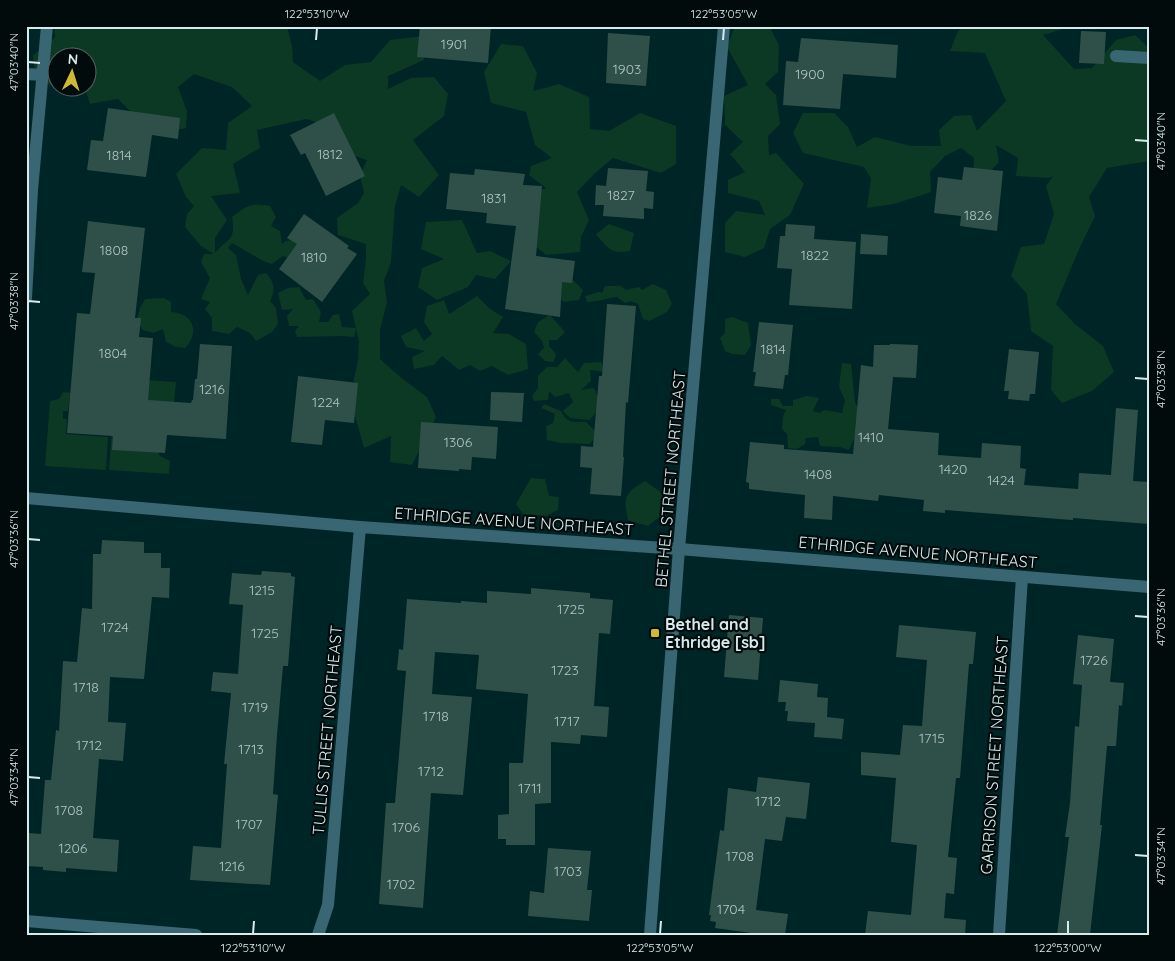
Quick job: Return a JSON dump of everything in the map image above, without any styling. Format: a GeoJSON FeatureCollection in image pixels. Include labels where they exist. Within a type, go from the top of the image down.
{"type":"FeatureCollection","features":[{"type":"Feature","properties":{"kind":"street"},"geometry":{"type":"LineString","coordinates":[[26,298],[32,190],[46,26]]}},
{"type":"Feature","properties":{"kind":"street","name":"BETHEL STREET NORTHEAST"},"geometry":{"type":"LineString","coordinates":[[650,935],[724,26]]}},
{"type":"Feature","properties":{"kind":"street"},"geometry":{"type":"LineString","coordinates":[[1116,56],[1149,58]]}},
{"type":"Feature","properties":{"kind":"street"},"geometry":{"type":"LineString","coordinates":[[26,74],[43,76]]}},
{"type":"Feature","properties":{"kind":"street","name":"ETHRIDGE AVENUE NORTHEAST"},"geometry":{"type":"LineString","coordinates":[[26,498],[360,527],[680,549],[1149,587]]}},
{"type":"Feature","properties":{"kind":"street","name":"TULLIS STREET NORTHEAST"},"geometry":{"type":"LineString","coordinates":[[318,935],[328,905],[360,527]]}},
{"type":"Feature","properties":{"kind":"street","name":"GARRISON STREET NORTHEAST"},"geometry":{"type":"LineString","coordinates":[[999,935],[1022,577]]}},
{"type":"Feature","properties":{"kind":"street"},"geometry":{"type":"LineString","coordinates":[[26,921],[196,935]]}},
{"type":"Feature","properties":{"kind":"green space"},"geometry":{"type":"Polygon","coordinates":[[[54,26],[287,26],[292,46],[293,62],[320,81],[345,65],[371,62],[390,40],[423,36],[424,60],[388,76],[388,89],[411,78],[434,77],[448,94],[444,116],[413,140],[439,175],[419,197],[401,185],[395,206],[391,262],[384,281],[387,302],[380,330],[380,359],[427,397],[436,417],[412,465],[390,462],[391,436],[364,448],[355,416],[354,379],[359,341],[356,329],[354,337],[297,337],[295,331],[299,326],[289,326],[287,316],[293,309],[282,310],[278,293],[288,288],[299,287],[306,300],[313,299],[321,312],[319,322],[328,322],[333,315],[339,314],[342,327],[356,328],[352,311],[370,294],[363,283],[366,244],[338,235],[337,218],[358,203],[364,193],[360,175],[367,160],[335,150],[334,127],[306,119],[257,130],[260,148],[233,164],[240,193],[211,196],[227,220],[215,238],[215,253],[232,235],[232,217],[246,208],[258,204],[270,206],[276,217],[271,226],[280,231],[282,244],[286,241],[299,239],[291,259],[283,256],[272,264],[263,261],[232,243],[228,248],[236,255],[241,279],[248,295],[258,275],[266,273],[271,279],[273,293],[270,301],[276,308],[278,324],[272,332],[256,341],[250,333],[237,327],[229,334],[212,331],[212,318],[205,309],[210,302],[201,299],[210,278],[201,262],[204,254],[214,254],[201,246],[185,227],[187,214],[194,206],[186,197],[176,174],[202,148],[226,150],[228,123],[252,106],[232,87],[194,74],[178,87],[187,111],[186,128],[163,133],[135,116],[118,99],[90,104],[88,98],[98,98],[98,48],[48,48],[48,84],[36,83],[33,55],[55,37],[54,26]]]}},
{"type":"Feature","properties":{"kind":"green space"},"geometry":{"type":"Polygon","coordinates":[[[735,26],[769,26],[779,45],[778,72],[765,84],[776,95],[780,124],[768,136],[769,155],[776,153],[804,184],[790,215],[770,229],[764,248],[745,257],[725,252],[725,223],[736,211],[765,215],[759,201],[728,193],[728,180],[745,172],[730,154],[743,142],[725,125],[724,96],[748,85],[727,47],[735,26]]]}},
{"type":"Feature","properties":{"kind":"green space"},"geometry":{"type":"Polygon","coordinates":[[[966,26],[1073,26],[1043,35],[1074,69],[1092,68],[1116,40],[1135,35],[1149,48],[1149,161],[1107,168],[1089,197],[1095,216],[1056,304],[1075,324],[1103,346],[1114,372],[1092,391],[1062,403],[1051,390],[1053,346],[1031,331],[1027,294],[1011,276],[1021,247],[1044,244],[1054,214],[1046,186],[1053,176],[1048,178],[1016,176],[1018,158],[996,145],[999,162],[985,177],[973,179],[974,158],[961,148],[945,156],[930,172],[931,192],[894,204],[867,208],[871,178],[864,167],[803,153],[793,133],[803,113],[834,113],[848,127],[857,147],[875,137],[911,146],[941,146],[939,130],[954,116],[971,115],[977,131],[1006,101],[985,53],[950,51],[958,31],[966,26]]]}},
{"type":"Feature","properties":{"kind":"green space"},"geometry":{"type":"Polygon","coordinates":[[[501,44],[523,46],[537,73],[533,91],[559,84],[589,97],[590,129],[609,131],[640,113],[676,126],[676,164],[661,173],[613,158],[577,192],[589,220],[581,237],[580,252],[546,255],[533,244],[525,198],[546,188],[529,175],[531,166],[552,158],[535,145],[526,112],[491,103],[484,72],[501,44]]]}},
{"type":"Feature","properties":{"kind":"green space"},"geometry":{"type":"Polygon","coordinates":[[[462,220],[477,253],[490,251],[511,261],[495,279],[476,275],[468,287],[437,300],[418,287],[422,268],[444,259],[421,249],[426,222],[462,220]]]}},
{"type":"Feature","properties":{"kind":"green space"},"geometry":{"type":"Polygon","coordinates":[[[609,224],[634,233],[630,251],[619,252],[610,249],[596,234],[609,224]]]}},
{"type":"Feature","properties":{"kind":"green space"},"geometry":{"type":"Polygon","coordinates":[[[570,277],[583,290],[579,300],[564,302],[544,286],[570,277]]]}},
{"type":"Feature","properties":{"kind":"green space"},"geometry":{"type":"Polygon","coordinates":[[[653,284],[666,290],[672,304],[667,312],[649,321],[643,319],[638,304],[631,301],[625,303],[617,297],[587,302],[585,296],[599,292],[602,293],[605,286],[621,286],[626,290],[639,287],[642,290],[653,284]]]}},
{"type":"Feature","properties":{"kind":"green space"},"geometry":{"type":"Polygon","coordinates":[[[477,296],[489,308],[503,317],[493,333],[509,334],[526,344],[528,369],[508,375],[492,366],[480,371],[470,365],[459,370],[442,356],[434,365],[414,369],[412,357],[425,351],[406,347],[401,336],[416,328],[424,341],[432,334],[424,322],[427,306],[444,300],[449,314],[477,296]]]}},
{"type":"Feature","properties":{"kind":"green space"},"geometry":{"type":"Polygon","coordinates":[[[164,298],[171,302],[171,312],[185,316],[192,325],[192,336],[185,348],[176,347],[166,342],[163,329],[153,333],[143,330],[136,322],[145,299],[164,298]]]}},
{"type":"Feature","properties":{"kind":"green space"},"geometry":{"type":"Polygon","coordinates":[[[550,315],[565,332],[557,340],[549,340],[549,346],[556,354],[554,362],[545,361],[538,354],[544,348],[542,341],[534,332],[538,322],[550,315]]]}},
{"type":"Feature","properties":{"kind":"green space"},"geometry":{"type":"Polygon","coordinates":[[[732,317],[748,323],[751,345],[745,355],[732,354],[725,351],[720,338],[725,333],[725,319],[732,317]]]}},
{"type":"Feature","properties":{"kind":"green space"},"geometry":{"type":"Polygon","coordinates":[[[565,358],[578,372],[584,363],[601,362],[606,372],[590,370],[591,381],[581,390],[594,388],[602,405],[590,420],[570,418],[563,411],[573,402],[569,393],[555,397],[549,391],[548,400],[534,401],[532,396],[538,388],[538,376],[547,367],[557,367],[565,358]]]}},
{"type":"Feature","properties":{"kind":"green space"},"geometry":{"type":"Polygon","coordinates":[[[842,363],[851,364],[855,402],[863,419],[849,450],[840,447],[820,446],[818,437],[806,438],[805,444],[797,449],[788,448],[787,434],[782,429],[783,416],[786,410],[771,405],[771,399],[779,399],[783,406],[793,406],[793,400],[807,396],[819,398],[813,411],[820,413],[824,410],[842,413],[845,400],[839,387],[842,363]]]}},
{"type":"Feature","properties":{"kind":"green space"},"geometry":{"type":"Polygon","coordinates":[[[116,378],[176,382],[171,432],[165,428],[157,451],[160,456],[170,461],[169,474],[109,470],[116,378]]]}},
{"type":"Feature","properties":{"kind":"green space"},"geometry":{"type":"Polygon","coordinates":[[[63,392],[73,393],[76,397],[70,397],[68,411],[63,411],[63,419],[67,419],[66,434],[108,437],[106,470],[45,466],[50,401],[59,399],[63,392]]]}},
{"type":"Feature","properties":{"kind":"green space"},"geometry":{"type":"Polygon","coordinates":[[[544,404],[561,411],[568,420],[586,422],[598,434],[590,444],[561,443],[547,440],[546,426],[553,423],[555,414],[541,408],[544,404]]]}},
{"type":"Feature","properties":{"kind":"green space"},"geometry":{"type":"Polygon","coordinates":[[[531,478],[545,479],[549,496],[559,497],[558,510],[546,516],[523,514],[516,504],[531,478]]]}},
{"type":"Feature","properties":{"kind":"green space"},"geometry":{"type":"Polygon","coordinates":[[[645,481],[666,496],[663,514],[648,526],[628,520],[626,505],[627,496],[630,492],[645,481]]]}},
{"type":"Feature","properties":{"kind":"building"},"geometry":{"type":"Polygon","coordinates":[[[420,26],[491,26],[488,63],[417,57],[420,26]]]}},
{"type":"Feature","properties":{"kind":"building"},"geometry":{"type":"Polygon","coordinates":[[[1081,31],[1106,32],[1104,64],[1079,63],[1081,31]]]}},
{"type":"Feature","properties":{"kind":"building"},"geometry":{"type":"Polygon","coordinates":[[[608,33],[650,36],[646,86],[606,83],[608,33]]]}},
{"type":"Feature","properties":{"kind":"building"},"geometry":{"type":"Polygon","coordinates":[[[801,38],[898,45],[896,78],[843,74],[840,109],[783,105],[786,61],[798,62],[801,38]]]}},
{"type":"Feature","properties":{"kind":"building"},"geometry":{"type":"Polygon","coordinates":[[[108,108],[180,118],[178,139],[152,135],[146,177],[87,170],[91,140],[103,141],[108,108]]]}},
{"type":"Feature","properties":{"kind":"building"},"geometry":{"type":"Polygon","coordinates":[[[334,113],[365,176],[326,196],[305,153],[301,155],[290,135],[334,113]]]}},
{"type":"Feature","properties":{"kind":"building"},"geometry":{"type":"Polygon","coordinates":[[[964,167],[1003,171],[997,231],[960,226],[961,216],[934,213],[938,177],[962,180],[964,167]]]}},
{"type":"Feature","properties":{"kind":"building"},"geometry":{"type":"Polygon","coordinates":[[[608,168],[648,171],[646,191],[654,192],[653,209],[644,208],[644,219],[603,216],[604,205],[595,205],[596,185],[606,186],[608,168]]]}},
{"type":"Feature","properties":{"kind":"building"},"geometry":{"type":"Polygon","coordinates":[[[475,169],[525,174],[523,185],[542,186],[536,256],[575,261],[572,283],[562,282],[560,317],[505,309],[516,226],[486,223],[487,213],[446,209],[450,173],[474,175],[475,169]]]}},
{"type":"Feature","properties":{"kind":"building"},"geometry":{"type":"Polygon","coordinates":[[[304,214],[349,246],[347,248],[357,254],[322,302],[279,269],[297,244],[287,238],[304,214]]]}},
{"type":"Feature","properties":{"kind":"building"},"geometry":{"type":"Polygon","coordinates":[[[88,221],[145,228],[135,318],[141,318],[139,337],[153,338],[148,400],[191,403],[195,379],[197,379],[200,344],[232,346],[226,439],[167,435],[165,453],[112,450],[113,436],[67,433],[77,313],[90,314],[95,273],[82,272],[88,221]]]}},
{"type":"Feature","properties":{"kind":"building"},"geometry":{"type":"Polygon","coordinates":[[[786,224],[815,226],[814,239],[856,242],[852,309],[789,305],[792,269],[777,268],[780,236],[785,236],[786,224]]]}},
{"type":"Feature","properties":{"kind":"building"},"geometry":{"type":"Polygon","coordinates":[[[861,234],[888,236],[887,255],[860,254],[861,234]]]}},
{"type":"Feature","properties":{"kind":"building"},"geometry":{"type":"Polygon","coordinates":[[[607,304],[636,306],[628,403],[626,402],[621,496],[590,494],[592,468],[580,467],[581,446],[593,447],[599,376],[602,376],[607,304]]]}},
{"type":"Feature","properties":{"kind":"building"},"geometry":{"type":"Polygon","coordinates":[[[759,322],[793,325],[788,375],[785,375],[783,389],[754,386],[756,372],[753,372],[759,322]]]}},
{"type":"Feature","properties":{"kind":"building"},"geometry":{"type":"Polygon","coordinates":[[[874,345],[918,345],[916,378],[893,377],[888,429],[939,433],[938,455],[981,458],[982,443],[1021,446],[1020,468],[1026,469],[1024,485],[1078,489],[1079,473],[1111,475],[1116,408],[1138,410],[1133,481],[1149,482],[1149,524],[945,510],[945,513],[923,511],[924,500],[879,495],[878,501],[833,496],[832,520],[804,518],[805,495],[749,489],[749,483],[746,482],[750,442],[784,445],[784,449],[853,454],[861,365],[873,367],[874,345]]]}},
{"type":"Feature","properties":{"kind":"building"},"geometry":{"type":"Polygon","coordinates":[[[1009,349],[1039,352],[1035,394],[1030,394],[1029,401],[1008,399],[1009,391],[1004,391],[1009,349]]]}},
{"type":"Feature","properties":{"kind":"building"},"geometry":{"type":"Polygon","coordinates":[[[298,376],[358,383],[354,423],[325,420],[322,445],[291,442],[298,376]]]}},
{"type":"Feature","properties":{"kind":"building"},"geometry":{"type":"Polygon","coordinates":[[[491,392],[524,393],[522,422],[490,420],[491,392]]]}},
{"type":"Feature","properties":{"kind":"building"},"geometry":{"type":"Polygon","coordinates":[[[421,422],[498,427],[496,459],[472,457],[471,470],[418,468],[421,422]]]}},
{"type":"Feature","properties":{"kind":"building"},"geometry":{"type":"Polygon","coordinates":[[[102,540],[144,542],[144,553],[161,553],[161,568],[170,568],[169,598],[152,597],[144,679],[110,677],[108,722],[126,723],[123,761],[99,759],[93,838],[119,840],[117,872],[66,868],[66,872],[43,870],[43,867],[26,866],[28,833],[41,834],[45,780],[51,780],[56,730],[59,731],[63,661],[77,662],[82,608],[92,609],[93,554],[101,554],[102,540]]]}},
{"type":"Feature","properties":{"kind":"building"},"geometry":{"type":"Polygon","coordinates":[[[262,571],[291,573],[291,576],[295,577],[288,666],[283,666],[277,735],[273,794],[278,795],[270,885],[190,880],[193,846],[221,848],[227,764],[224,764],[231,693],[211,691],[213,672],[238,674],[243,605],[229,604],[232,573],[261,575],[262,571]]]}},
{"type":"Feature","properties":{"kind":"building"},"geometry":{"type":"Polygon","coordinates":[[[531,588],[590,593],[590,598],[613,600],[610,634],[599,633],[594,706],[609,707],[607,737],[581,735],[580,744],[551,742],[551,803],[535,804],[535,845],[506,845],[506,839],[498,839],[498,815],[509,814],[509,763],[523,763],[528,694],[476,689],[479,655],[435,652],[432,694],[472,697],[463,795],[431,793],[423,908],[379,904],[386,803],[395,803],[406,671],[397,670],[399,649],[403,650],[407,599],[487,603],[487,591],[531,594],[531,588]]]}},
{"type":"Feature","properties":{"kind":"building"},"geometry":{"type":"Polygon","coordinates":[[[729,615],[763,618],[758,680],[724,677],[729,615]]]}},
{"type":"Feature","properties":{"kind":"building"},"geometry":{"type":"Polygon","coordinates":[[[899,625],[976,632],[973,664],[969,664],[960,778],[956,778],[948,857],[957,858],[954,894],[946,893],[944,918],[966,920],[965,935],[865,935],[868,911],[911,915],[917,845],[891,842],[896,778],[861,775],[861,752],[900,755],[903,725],[922,726],[927,660],[896,657],[899,625]]]}},
{"type":"Feature","properties":{"kind":"building"},"geometry":{"type":"Polygon","coordinates":[[[1078,635],[1114,639],[1110,682],[1124,683],[1122,706],[1119,705],[1116,746],[1107,746],[1100,825],[1102,825],[1090,935],[1057,935],[1069,837],[1065,837],[1070,803],[1075,726],[1079,727],[1082,685],[1073,684],[1078,635]]]}},
{"type":"Feature","properties":{"kind":"building"},"geometry":{"type":"Polygon","coordinates":[[[780,680],[818,684],[817,697],[828,698],[827,717],[844,719],[842,739],[814,737],[815,723],[787,721],[788,711],[785,711],[786,702],[778,702],[780,680]]]}},
{"type":"Feature","properties":{"kind":"building"},"geometry":{"type":"Polygon","coordinates":[[[758,777],[810,783],[806,819],[786,817],[782,841],[765,839],[756,910],[788,914],[785,935],[765,935],[715,928],[716,922],[710,921],[711,915],[709,915],[720,830],[724,831],[728,788],[756,792],[758,777]]]}},
{"type":"Feature","properties":{"kind":"building"},"geometry":{"type":"Polygon","coordinates":[[[548,848],[591,851],[587,890],[592,890],[589,921],[528,916],[530,891],[544,893],[548,848]]]}},
{"type":"Feature","properties":{"kind":"place","name":"Bethel and Ethridge [sb]"},"geometry":{"type":"Point","coordinates":[655,633]}}]}
